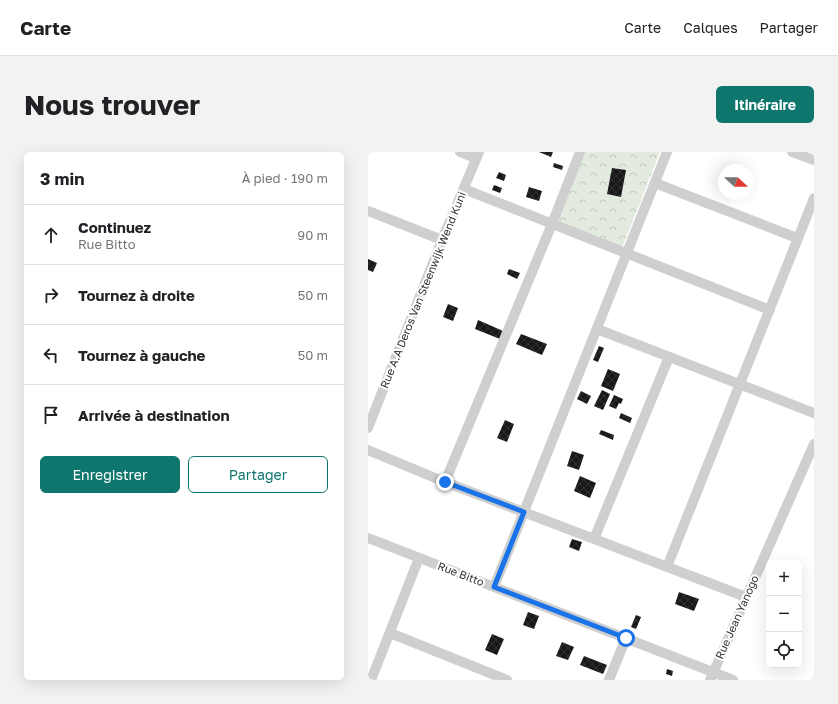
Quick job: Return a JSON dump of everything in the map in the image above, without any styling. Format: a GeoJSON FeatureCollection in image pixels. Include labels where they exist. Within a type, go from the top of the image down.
{"type":"FeatureCollection","features":[{"type":"Feature","properties":{"kind":"street"},"geometry":{"type":"LineString","coordinates":[[460,152],[478,155]]}},
{"type":"Feature","properties":{"kind":"street"},"geometry":{"type":"LineString","coordinates":[[445,482],[552,224],[580,152]]}},
{"type":"Feature","properties":{"kind":"street"},"geometry":{"type":"LineString","coordinates":[[494,587],[667,152]]}},
{"type":"Feature","properties":{"kind":"street"},"geometry":{"type":"LineString","coordinates":[[792,152],[814,160]]}},
{"type":"Feature","properties":{"kind":"street","name":"Rue A.A Deros Van Steenwijk Wend Kuni"},"geometry":{"type":"LineString","coordinates":[[368,428],[442,240],[478,155]]}},
{"type":"Feature","properties":{"kind":"street"},"geometry":{"type":"LineString","coordinates":[[655,183],[797,238]]}},
{"type":"Feature","properties":{"kind":"street"},"geometry":{"type":"LineString","coordinates":[[464,189],[770,310]]}},
{"type":"Feature","properties":{"kind":"street"},"geometry":{"type":"LineString","coordinates":[[667,567],[814,198]]}},
{"type":"Feature","properties":{"kind":"street"},"geometry":{"type":"LineString","coordinates":[[368,211],[442,240]]}},
{"type":"Feature","properties":{"kind":"street"},"geometry":{"type":"LineString","coordinates":[[597,329],[814,413]]}},
{"type":"Feature","properties":{"kind":"street"},"geometry":{"type":"LineString","coordinates":[[594,539],[669,357]]}},
{"type":"Feature","properties":{"kind":"street","name":"Rue Jean Yanogo"},"geometry":{"type":"LineString","coordinates":[[712,676],[814,444]]}},
{"type":"Feature","properties":{"kind":"street"},"geometry":{"type":"LineString","coordinates":[[368,450],[445,482],[746,597]]}},
{"type":"Feature","properties":{"kind":"street","name":"Rue Bitto"},"geometry":{"type":"LineString","coordinates":[[368,538],[626,638],[712,676],[733,680]]}},
{"type":"Feature","properties":{"kind":"street"},"geometry":{"type":"LineString","coordinates":[[371,680],[419,558]]}},
{"type":"Feature","properties":{"kind":"street"},"geometry":{"type":"LineString","coordinates":[[390,633],[508,680]]}},
{"type":"Feature","properties":{"kind":"street"},"geometry":{"type":"LineString","coordinates":[[609,680],[626,638]]}},
{"type":"Feature","properties":{"kind":"green space"},"geometry":{"type":"Polygon","coordinates":[[[582,152],[660,152],[622,248],[554,221],[582,152]]]}},
{"type":"Feature","properties":{"kind":"building"},"geometry":{"type":"Polygon","coordinates":[[[539,152],[553,152],[551,157],[539,152]]]}},
{"type":"Feature","properties":{"kind":"building"},"geometry":{"type":"Polygon","coordinates":[[[554,163],[563,166],[562,170],[553,167],[554,163]]]}},
{"type":"Feature","properties":{"kind":"building"},"geometry":{"type":"Polygon","coordinates":[[[612,168],[626,170],[621,197],[607,194],[612,168]]]}},
{"type":"Feature","properties":{"kind":"building"},"geometry":{"type":"Polygon","coordinates":[[[499,172],[506,175],[504,181],[496,178],[499,172]]]}},
{"type":"Feature","properties":{"kind":"building"},"geometry":{"type":"Polygon","coordinates":[[[494,185],[502,188],[500,193],[492,190],[494,185]]]}},
{"type":"Feature","properties":{"kind":"building"},"geometry":{"type":"Polygon","coordinates":[[[529,187],[542,191],[539,201],[526,197],[529,187]]]}},
{"type":"Feature","properties":{"kind":"building"},"geometry":{"type":"Polygon","coordinates":[[[368,259],[377,263],[373,272],[368,270],[368,259]]]}},
{"type":"Feature","properties":{"kind":"building"},"geometry":{"type":"Polygon","coordinates":[[[509,269],[520,273],[517,279],[507,274],[509,269]]]}},
{"type":"Feature","properties":{"kind":"building"},"geometry":{"type":"Polygon","coordinates":[[[448,304],[458,308],[453,321],[443,317],[448,304]]]}},
{"type":"Feature","properties":{"kind":"building"},"geometry":{"type":"Polygon","coordinates":[[[478,320],[503,331],[500,339],[475,329],[478,320]]]}},
{"type":"Feature","properties":{"kind":"building"},"geometry":{"type":"Polygon","coordinates":[[[521,334],[547,344],[542,355],[516,344],[521,334]]]}},
{"type":"Feature","properties":{"kind":"building"},"geometry":{"type":"Polygon","coordinates":[[[599,346],[604,348],[598,362],[593,360],[599,346]]]}},
{"type":"Feature","properties":{"kind":"building"},"geometry":{"type":"Polygon","coordinates":[[[608,369],[620,374],[613,391],[601,386],[608,369]]]}},
{"type":"Feature","properties":{"kind":"building"},"geometry":{"type":"Polygon","coordinates":[[[602,390],[610,394],[603,410],[594,406],[602,390]]]}},
{"type":"Feature","properties":{"kind":"building"},"geometry":{"type":"Polygon","coordinates":[[[581,391],[591,396],[587,404],[577,399],[581,391]]]}},
{"type":"Feature","properties":{"kind":"building"},"geometry":{"type":"Polygon","coordinates":[[[614,395],[623,399],[621,404],[619,403],[616,409],[609,406],[614,395]]]}},
{"type":"Feature","properties":{"kind":"building"},"geometry":{"type":"Polygon","coordinates":[[[621,413],[632,418],[630,423],[619,418],[621,413]]]}},
{"type":"Feature","properties":{"kind":"building"},"geometry":{"type":"Polygon","coordinates":[[[505,420],[514,424],[507,442],[497,438],[505,420]]]}},
{"type":"Feature","properties":{"kind":"building"},"geometry":{"type":"Polygon","coordinates":[[[601,430],[614,435],[613,440],[599,434],[601,430]]]}},
{"type":"Feature","properties":{"kind":"building"},"geometry":{"type":"Polygon","coordinates":[[[572,451],[584,455],[579,470],[567,466],[572,451]]]}},
{"type":"Feature","properties":{"kind":"building"},"geometry":{"type":"Polygon","coordinates":[[[580,476],[596,483],[590,498],[574,491],[580,476]]]}},
{"type":"Feature","properties":{"kind":"building"},"geometry":{"type":"Polygon","coordinates":[[[572,539],[582,542],[579,551],[569,547],[572,539]]]}},
{"type":"Feature","properties":{"kind":"building"},"geometry":{"type":"Polygon","coordinates":[[[679,592],[699,599],[694,611],[675,604],[679,592]]]}},
{"type":"Feature","properties":{"kind":"building"},"geometry":{"type":"Polygon","coordinates":[[[528,612],[539,616],[534,629],[523,625],[528,612]]]}},
{"type":"Feature","properties":{"kind":"building"},"geometry":{"type":"Polygon","coordinates":[[[636,615],[641,617],[636,629],[631,627],[636,615]]]}},
{"type":"Feature","properties":{"kind":"building"},"geometry":{"type":"Polygon","coordinates":[[[492,634],[504,639],[497,655],[485,650],[492,634]]]}},
{"type":"Feature","properties":{"kind":"building"},"geometry":{"type":"Polygon","coordinates":[[[562,642],[574,647],[568,660],[556,656],[562,642]]]}},
{"type":"Feature","properties":{"kind":"building"},"geometry":{"type":"Polygon","coordinates":[[[584,656],[607,665],[603,674],[580,665],[584,656]]]}},
{"type":"Feature","properties":{"kind":"building"},"geometry":{"type":"Polygon","coordinates":[[[667,669],[673,671],[672,676],[666,674],[667,669]]]}},
{"type":"Feature","properties":{"kind":"route"},"geometry":{"type":"LineString","coordinates":[[445,482],[524,512],[494,587],[626,638]]}}]}
